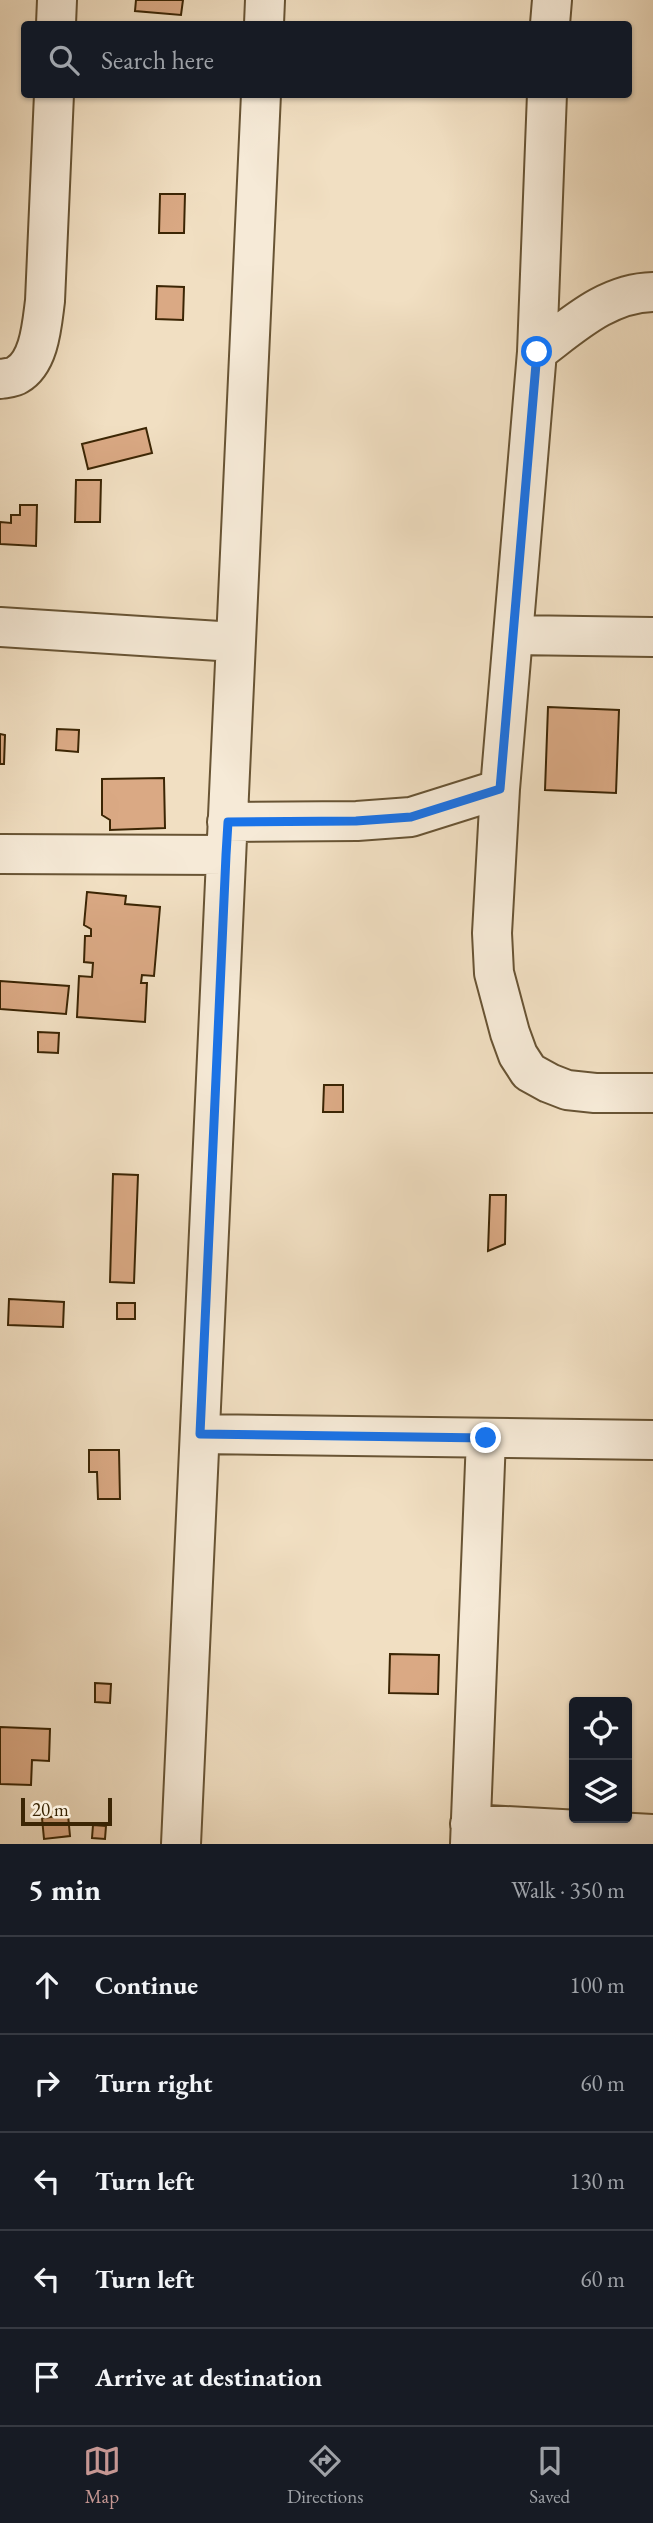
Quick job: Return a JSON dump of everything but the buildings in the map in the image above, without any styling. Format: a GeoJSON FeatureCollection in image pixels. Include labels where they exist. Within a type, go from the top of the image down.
{"type":"FeatureCollection","features":[{"type":"Feature","properties":{"kind":"street"},"geometry":{"type":"LineString","coordinates":[[56,21],[57,0]]}},
{"type":"Feature","properties":{"kind":"street"},"geometry":{"type":"LineString","coordinates":[[264,21],[265,0]]}},
{"type":"Feature","properties":{"kind":"street"},"geometry":{"type":"LineString","coordinates":[[550,21],[552,0]]}},
{"type":"Feature","properties":{"kind":"street"},"geometry":{"type":"LineString","coordinates":[[0,379],[16,376],[27,366],[36,349],[41,327],[45,300],[54,98]]}},
{"type":"Feature","properties":{"kind":"street"},"geometry":{"type":"LineString","coordinates":[[181,1844],[261,98]]}},
{"type":"Feature","properties":{"kind":"street"},"geometry":{"type":"LineString","coordinates":[[547,98],[537,352],[500,789],[492,933],[494,973],[518,1055],[529,1072],[567,1090],[653,1093]]}},
{"type":"Feature","properties":{"kind":"street"},"geometry":{"type":"LineString","coordinates":[[537,352],[599,306],[621,297],[653,292]]}},
{"type":"Feature","properties":{"kind":"street"},"geometry":{"type":"LineString","coordinates":[[0,627],[235,642]]}},
{"type":"Feature","properties":{"kind":"street"},"geometry":{"type":"LineString","coordinates":[[514,635],[653,637]]}},
{"type":"Feature","properties":{"kind":"street"},"geometry":{"type":"LineString","coordinates":[[0,854],[227,838],[356,821],[411,817],[500,789]]}},
{"type":"Feature","properties":{"kind":"street"},"geometry":{"type":"LineString","coordinates":[[200,1434],[653,1440]]}},
{"type":"Feature","properties":{"kind":"street"},"geometry":{"type":"LineString","coordinates":[[486,1438],[470,1834],[653,1834]]}},
{"type":"Feature","properties":{"kind":"route"},"geometry":{"type":"LineString","coordinates":[[486,1438],[200,1434],[226,855],[228,822],[356,821],[411,817],[500,789],[537,352]]}}]}
